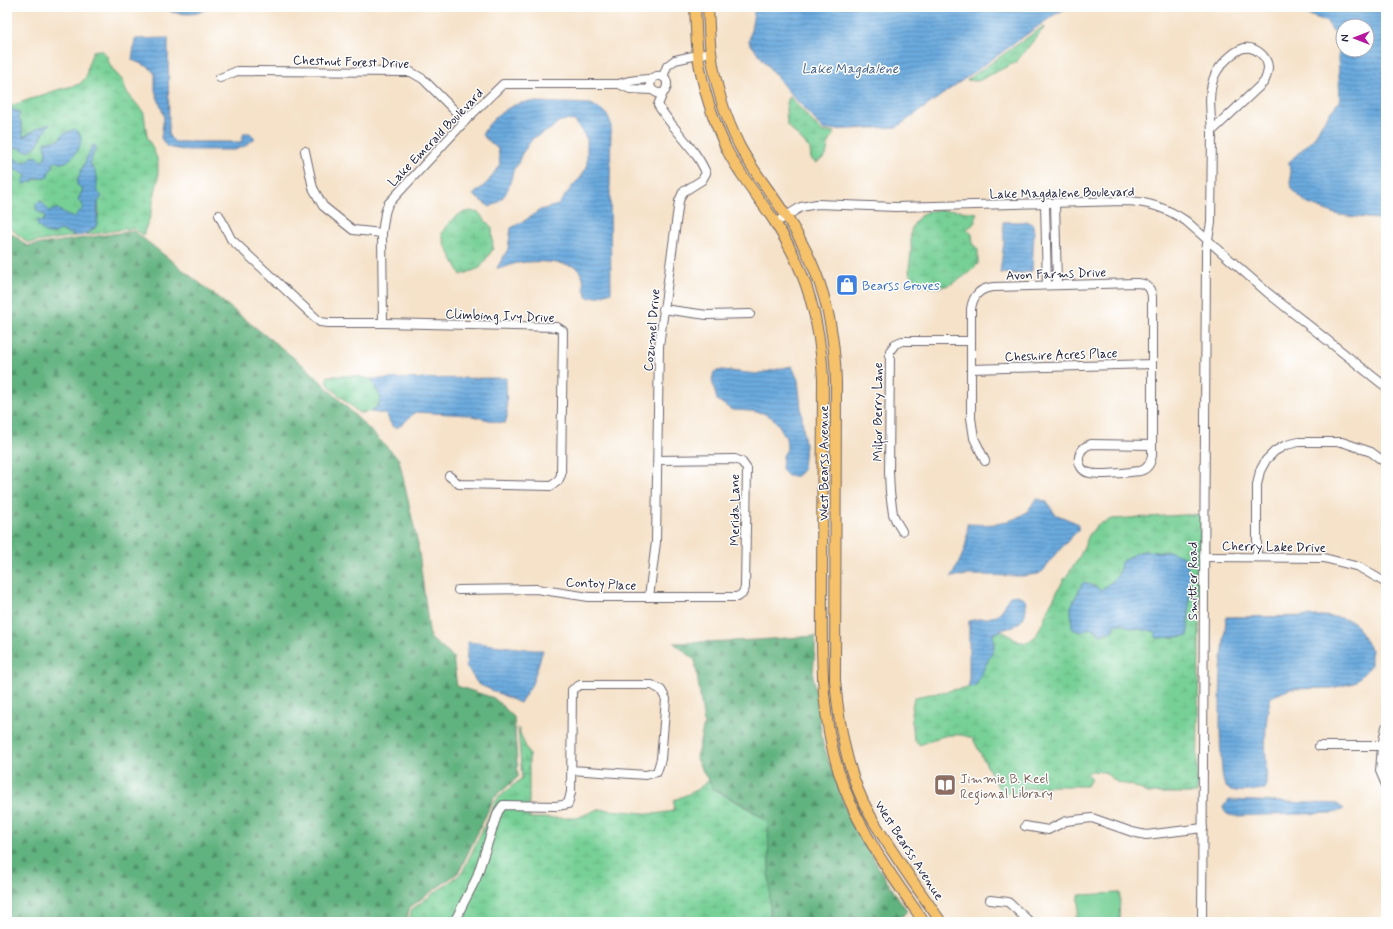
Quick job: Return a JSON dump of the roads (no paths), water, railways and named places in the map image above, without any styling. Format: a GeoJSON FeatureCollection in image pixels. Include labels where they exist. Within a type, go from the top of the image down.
{"type":"FeatureCollection","features":[{"type":"Feature","properties":{"kind":"main road","name":"West Bearss Avenue"},"geometry":{"type":"LineString","coordinates":[[696,7],[698,55],[706,95],[718,128],[727,149],[740,172],[775,223],[792,252],[804,278],[813,307],[820,340],[823,378],[823,691],[827,724],[835,760],[844,787],[859,822],[875,850],[924,922]]}},
{"type":"Feature","properties":{"kind":"main road","name":"West Bearss Avenue"},"geometry":{"type":"LineString","coordinates":[[708,7],[711,52],[716,81],[736,137],[746,158],[786,216],[808,253],[830,316],[836,382],[835,680],[841,730],[852,772],[870,815],[941,922]]}},
{"type":"Feature","properties":{"kind":"main road"},"geometry":{"type":"LineString","coordinates":[[859,822],[867,828],[893,868],[906,871]]}},
{"type":"Feature","properties":{"kind":"street","name":"Smitter Road"},"geometry":{"type":"LineString","coordinates":[[1202,922],[1206,260],[1211,223],[1211,97],[1214,76],[1219,68],[1235,52],[1244,48],[1254,49],[1266,60],[1268,68],[1267,76],[1264,82],[1212,131]]}},
{"type":"Feature","properties":{"kind":"street"},"geometry":{"type":"LineString","coordinates":[[663,77],[666,66],[675,60],[711,52]]}},
{"type":"Feature","properties":{"kind":"street","name":"Chestnut Forest Drive"},"geometry":{"type":"LineString","coordinates":[[220,78],[237,71],[411,72],[423,79],[465,121]]}},
{"type":"Feature","properties":{"kind":"street"},"geometry":{"type":"LineString","coordinates":[[659,76],[663,77],[667,81],[668,86],[663,93],[657,94],[652,90],[650,85],[652,79],[659,76]]}},
{"type":"Feature","properties":{"kind":"street","name":"Lake Emerald Boulevard"},"geometry":{"type":"LineString","coordinates":[[383,323],[382,233],[384,213],[388,204],[465,121],[503,84],[619,84],[630,80],[652,79]]}},
{"type":"Feature","properties":{"kind":"street","name":"Lake Emerald Boulevard"},"geometry":{"type":"LineString","coordinates":[[619,84],[630,89],[652,90]]}},
{"type":"Feature","properties":{"kind":"street","name":"Cozumel Drive"},"geometry":{"type":"LineString","coordinates":[[649,597],[656,542],[659,346],[663,309],[679,201],[683,192],[702,180],[706,173],[702,162],[665,117],[658,105],[663,93]]}},
{"type":"Feature","properties":{"kind":"street"},"geometry":{"type":"LineString","coordinates":[[306,150],[313,188],[323,206],[353,230],[382,233]]}},
{"type":"Feature","properties":{"kind":"street","name":"Lake Magdalene Boulevard"},"geometry":{"type":"LineString","coordinates":[[775,223],[801,208],[817,204],[896,207],[1123,201],[1143,203],[1178,215],[1269,294],[1386,388]]}},
{"type":"Feature","properties":{"kind":"street"},"geometry":{"type":"LineString","coordinates":[[1045,203],[1047,285]]}},
{"type":"Feature","properties":{"kind":"street"},"geometry":{"type":"LineString","coordinates":[[1055,203],[1057,285]]}},
{"type":"Feature","properties":{"kind":"street","name":"Climbing Ivy Drive"},"geometry":{"type":"LineString","coordinates":[[219,214],[231,240],[320,322],[328,324],[383,323],[557,327],[563,331],[561,475],[558,481],[551,486],[459,484],[449,476]]}},
{"type":"Feature","properties":{"kind":"street"},"geometry":{"type":"LineString","coordinates":[[1046,252],[1056,252]]}},
{"type":"Feature","properties":{"kind":"street","name":"Avon Farms Drive"},"geometry":{"type":"LineString","coordinates":[[985,461],[977,446],[972,430],[970,403],[972,303],[980,291],[985,288],[994,287],[1136,283],[1147,286],[1150,289],[1152,297],[1152,445],[1152,455],[1150,463],[1146,469],[1140,471],[1090,474],[1082,468],[1079,463],[1079,458],[1083,449],[1091,444],[1152,445]]}},
{"type":"Feature","properties":{"kind":"street"},"geometry":{"type":"LineString","coordinates":[[663,309],[707,315],[750,314]]}},
{"type":"Feature","properties":{"kind":"street","name":"Milfor Berry Lane"},"geometry":{"type":"LineString","coordinates":[[902,532],[893,514],[890,492],[890,351],[895,344],[902,341],[971,340]]}},
{"type":"Feature","properties":{"kind":"street","name":"Cheshire Acres Place"},"geometry":{"type":"LineString","coordinates":[[971,369],[1152,364]]}},
{"type":"Feature","properties":{"kind":"street"},"geometry":{"type":"LineString","coordinates":[[1257,557],[1257,485],[1260,471],[1266,460],[1275,451],[1286,445],[1299,442],[1342,442],[1371,452],[1386,463]]}},
{"type":"Feature","properties":{"kind":"street","name":"Merida Lane"},"geometry":{"type":"LineString","coordinates":[[658,460],[735,459],[742,462],[747,469],[745,588],[742,594]]}},
{"type":"Feature","properties":{"kind":"street","name":"Cherry Lake Drive"},"geometry":{"type":"LineString","coordinates":[[1204,557],[1324,558],[1359,566],[1386,583]]}},
{"type":"Feature","properties":{"kind":"street","name":"Contoy Place"},"geometry":{"type":"LineString","coordinates":[[458,590],[536,589],[588,597],[737,597],[742,594]]}},
{"type":"Feature","properties":{"kind":"street"},"geometry":{"type":"LineString","coordinates":[[454,922],[476,879],[498,812],[503,805],[557,806],[568,804],[571,792],[571,770],[572,690],[580,685],[652,685],[661,690],[666,699],[661,758],[657,772],[646,775],[571,770]]}},
{"type":"Feature","properties":{"kind":"street"},"geometry":{"type":"LineString","coordinates":[[1386,727],[1382,746],[1380,771],[1386,785]]}},
{"type":"Feature","properties":{"kind":"street"},"geometry":{"type":"LineString","coordinates":[[1319,746],[1382,746]]}},
{"type":"Feature","properties":{"kind":"street"},"geometry":{"type":"LineString","coordinates":[[1025,826],[1048,830],[1066,821],[1092,818],[1132,832],[1146,835],[1203,828]]}},
{"type":"Feature","properties":{"kind":"street"},"geometry":{"type":"LineString","coordinates":[[990,900],[1008,902],[1030,922]]}},
{"type":"Feature","properties":{"kind":"water"},"geometry":{"type":"Polygon","coordinates":[[[171,7],[207,7],[198,13],[189,14],[171,12],[171,7]]]}},
{"type":"Feature","properties":{"kind":"water","name":"Lake Magdalene"},"geometry":{"type":"Polygon","coordinates":[[[755,7],[1069,7],[1054,15],[897,127],[824,130],[788,91],[749,42],[755,7]]]}},
{"type":"Feature","properties":{"kind":"water"},"geometry":{"type":"Polygon","coordinates":[[[1289,7],[1386,7],[1386,220],[1339,215],[1308,204],[1292,190],[1289,162],[1314,138],[1322,123],[1340,100],[1338,58],[1375,58],[1375,18],[1335,18],[1335,34],[1327,22],[1289,7]]]}},
{"type":"Feature","properties":{"kind":"water"},"geometry":{"type":"Polygon","coordinates":[[[168,38],[169,136],[175,142],[241,142],[244,133],[250,133],[255,138],[245,146],[235,150],[182,150],[167,147],[161,138],[164,116],[155,90],[155,74],[149,67],[132,60],[135,39],[168,38]]]}},
{"type":"Feature","properties":{"kind":"water"},"geometry":{"type":"Polygon","coordinates":[[[521,103],[591,104],[605,112],[611,123],[611,292],[588,298],[584,289],[583,277],[577,267],[570,265],[548,262],[533,262],[518,263],[497,268],[508,249],[511,228],[540,210],[558,205],[581,177],[587,166],[587,139],[575,121],[566,120],[558,122],[551,129],[533,138],[521,155],[517,166],[514,168],[507,191],[501,200],[490,207],[473,195],[488,182],[500,164],[498,149],[482,135],[485,130],[503,111],[521,103]]]}},
{"type":"Feature","properties":{"kind":"water"},"geometry":{"type":"Polygon","coordinates":[[[7,107],[20,113],[18,118],[21,122],[23,137],[40,127],[50,124],[37,144],[29,151],[18,147],[11,149],[9,140],[7,140],[7,107]]]}},
{"type":"Feature","properties":{"kind":"water"},"geometry":{"type":"Polygon","coordinates":[[[75,129],[81,139],[81,143],[77,151],[68,161],[61,163],[55,161],[48,177],[37,178],[26,184],[23,183],[26,175],[15,170],[7,172],[7,155],[20,162],[26,161],[33,156],[38,157],[43,161],[46,154],[45,142],[59,140],[63,134],[75,129]]]}},
{"type":"Feature","properties":{"kind":"water"},"geometry":{"type":"Polygon","coordinates":[[[92,145],[96,146],[90,163],[97,176],[96,188],[102,196],[98,202],[97,224],[86,234],[78,236],[60,230],[51,234],[46,233],[38,226],[37,220],[44,221],[45,215],[37,211],[36,203],[41,201],[49,211],[57,209],[73,218],[83,208],[82,203],[78,200],[83,189],[77,185],[77,182],[92,145]]]}},
{"type":"Feature","properties":{"kind":"water"},"geometry":{"type":"Polygon","coordinates":[[[1027,221],[1033,225],[1034,233],[1032,271],[1017,274],[1000,273],[1004,242],[1003,222],[1027,221]]]}},
{"type":"Feature","properties":{"kind":"water"},"geometry":{"type":"Polygon","coordinates":[[[792,366],[798,380],[805,445],[803,470],[797,476],[788,476],[782,470],[783,456],[787,449],[786,438],[773,418],[763,413],[732,410],[717,400],[712,380],[714,372],[722,370],[756,374],[792,366]]]}},
{"type":"Feature","properties":{"kind":"water"},"geometry":{"type":"Polygon","coordinates":[[[506,378],[507,417],[505,423],[468,415],[415,412],[403,424],[396,428],[392,426],[386,414],[370,412],[378,406],[381,398],[371,379],[506,378]]]}},
{"type":"Feature","properties":{"kind":"water"},"geometry":{"type":"Polygon","coordinates":[[[1037,499],[1046,501],[1055,514],[1079,524],[1078,530],[1053,557],[1043,571],[1038,574],[1022,576],[970,575],[951,577],[961,558],[965,546],[967,539],[967,524],[997,524],[1011,520],[1027,512],[1037,499]]]}},
{"type":"Feature","properties":{"kind":"water"},"geometry":{"type":"Polygon","coordinates":[[[1145,551],[1171,552],[1184,557],[1190,574],[1188,636],[1157,638],[1154,631],[1135,629],[1120,624],[1116,624],[1112,631],[1101,635],[1098,631],[1091,628],[1081,632],[1072,629],[1071,607],[1082,584],[1084,582],[1101,590],[1115,579],[1119,572],[1121,562],[1136,553],[1145,551]]]}},
{"type":"Feature","properties":{"kind":"water"},"geometry":{"type":"Polygon","coordinates":[[[1017,595],[1025,600],[1026,606],[1023,619],[1015,625],[993,634],[994,648],[975,686],[969,687],[969,621],[995,616],[1003,608],[1010,596],[1017,595]]]}},
{"type":"Feature","properties":{"kind":"water"},"geometry":{"type":"Polygon","coordinates":[[[1324,616],[1341,618],[1354,622],[1371,650],[1371,666],[1354,683],[1331,688],[1290,689],[1271,697],[1266,729],[1265,789],[1234,791],[1226,787],[1223,781],[1222,768],[1220,696],[1226,617],[1324,616]]]}},
{"type":"Feature","properties":{"kind":"water"},"geometry":{"type":"Polygon","coordinates":[[[468,642],[543,650],[532,684],[520,703],[478,684],[466,666],[468,642]]]}},
{"type":"Feature","properties":{"kind":"water"},"geometry":{"type":"Polygon","coordinates":[[[1229,800],[1337,804],[1344,809],[1334,813],[1235,816],[1227,814],[1223,807],[1229,800]]]}},
{"type":"Feature","properties":{"kind":"place","name":"Bearss Groves"},"geometry":{"type":"Point","coordinates":[847,285]}},
{"type":"Feature","properties":{"kind":"place","name":"Jimmie B. Keel Regional Library"},"geometry":{"type":"Point","coordinates":[945,785]}}]}
